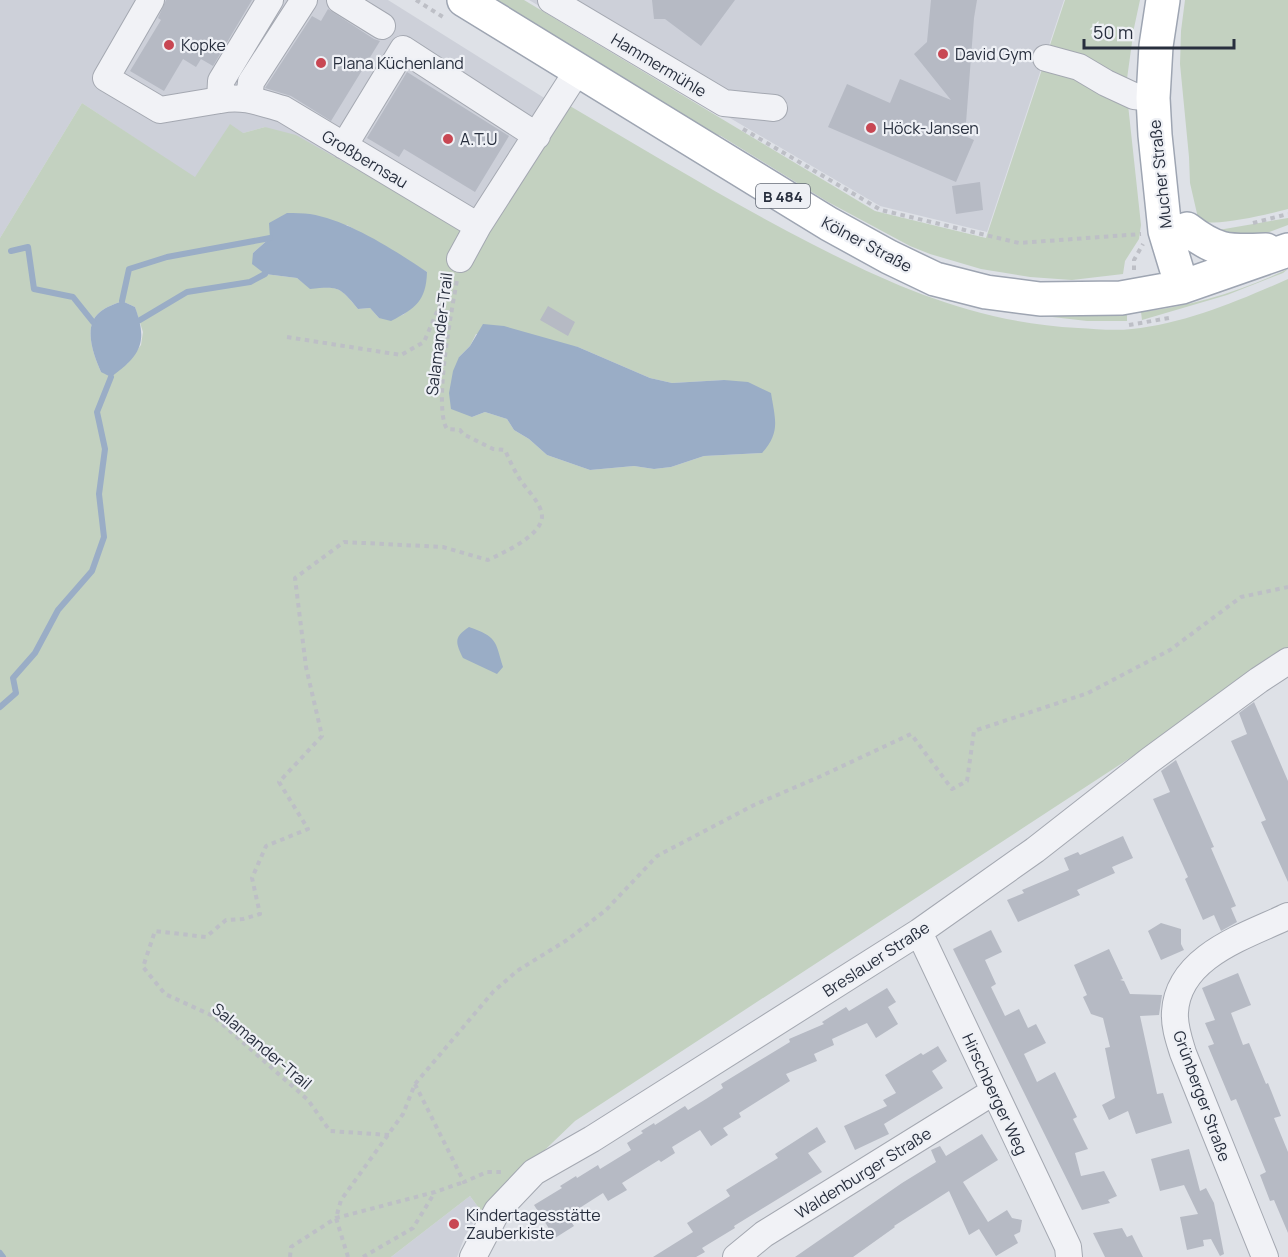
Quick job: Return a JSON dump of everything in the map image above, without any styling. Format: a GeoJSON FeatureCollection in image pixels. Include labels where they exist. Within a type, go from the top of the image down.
{"type":"FeatureCollection","features":[{"type":"Feature","properties":{"kind":"main road","name":"Kölner Straße"},"geometry":{"type":"LineString","coordinates":[[464,0],[829,224],[935,279],[986,292],[1040,299],[1121,298],[1182,287]]}},
{"type":"Feature","properties":{"kind":"main road","name":"Mucher Straße"},"geometry":{"type":"LineString","coordinates":[[1163,0],[1156,46],[1153,98],[1162,215],[1182,287]]}},
{"type":"Feature","properties":{"kind":"main road","name":"Mucher Straße"},"geometry":{"type":"LineString","coordinates":[[1179,0],[1174,36],[1171,104],[1187,229],[1182,287]]}},
{"type":"Feature","properties":{"kind":"main road","name":"Mucher Straße"},"geometry":{"type":"LineString","coordinates":[[1187,229],[1205,242],[1230,251],[1288,250]]}},
{"type":"Feature","properties":{"kind":"main road","name":"B 484"},"geometry":{"type":"LineString","coordinates":[[1182,287],[1288,250]]}},
{"type":"Feature","properties":{"kind":"street","name":"Großbernsau"},"geometry":{"type":"LineString","coordinates":[[151,0],[106,78],[160,110],[232,98],[249,99],[284,109],[478,226]]}},
{"type":"Feature","properties":{"kind":"street"},"geometry":{"type":"LineString","coordinates":[[220,100],[221,81],[270,0]]}},
{"type":"Feature","properties":{"kind":"street"},"geometry":{"type":"LineString","coordinates":[[249,99],[251,82],[304,0]]}},
{"type":"Feature","properties":{"kind":"street"},"geometry":{"type":"LineString","coordinates":[[340,0],[382,26]]}},
{"type":"Feature","properties":{"kind":"street","name":"Hammermühle"},"geometry":{"type":"LineString","coordinates":[[551,0],[724,104],[774,108]]}},
{"type":"Feature","properties":{"kind":"street"},"geometry":{"type":"LineString","coordinates":[[344,146],[403,49],[537,136]]}},
{"type":"Feature","properties":{"kind":"street"},"geometry":{"type":"LineString","coordinates":[[1046,58],[1079,67],[1134,96],[1153,98]]}},
{"type":"Feature","properties":{"kind":"street"},"geometry":{"type":"LineString","coordinates":[[460,259],[478,226],[578,70]]}},
{"type":"Feature","properties":{"kind":"street","name":"Breslauer Straße"},"geometry":{"type":"LineString","coordinates":[[473,1257],[497,1211],[534,1172],[592,1139],[919,932],[1035,849],[1250,686],[1288,661]]}},
{"type":"Feature","properties":{"kind":"street","name":"Grünberger Straße"},"geometry":{"type":"LineString","coordinates":[[1265,1257],[1183,1053],[1176,1031],[1175,1013],[1184,982],[1201,962],[1225,947],[1288,916]]}},
{"type":"Feature","properties":{"kind":"street","name":"Hirschberger Weg"},"geometry":{"type":"LineString","coordinates":[[919,932],[1068,1247],[1069,1257]]}},
{"type":"Feature","properties":{"kind":"street","name":"Waldenburger Straße"},"geometry":{"type":"LineString","coordinates":[[736,1257],[764,1234],[993,1092]]}},
{"type":"Feature","properties":{"kind":"path"},"geometry":{"type":"LineString","coordinates":[[724,104],[729,120],[812,171],[882,210],[1019,243],[1148,233]]}},
{"type":"Feature","properties":{"kind":"path"},"geometry":{"type":"LineString","coordinates":[[287,338],[401,355],[424,342],[460,259]]}},
{"type":"Feature","properties":{"kind":"path","name":"Salamander-Trail"},"geometry":{"type":"LineString","coordinates":[[389,1135],[330,1131],[308,1100],[213,1016],[165,994],[143,967],[155,931],[206,937],[226,920],[243,919],[260,914],[252,878],[266,846],[308,829],[279,782],[322,736],[306,667],[295,578],[344,542],[443,547],[488,560],[512,549],[539,527],[542,515],[539,508],[518,478],[505,450],[493,449],[463,434],[460,430],[447,429],[444,424],[442,395],[445,352],[460,259]]}},
{"type":"Feature","properties":{"kind":"path"},"geometry":{"type":"LineString","coordinates":[[348,1257],[336,1218],[341,1200],[403,1114],[415,1084],[493,992],[517,971],[567,940],[606,910],[657,855],[754,805],[911,734],[952,789],[967,781],[974,731],[1088,693],[1170,650],[1241,597],[1286,588],[1288,592]]}},
{"type":"Feature","properties":{"kind":"path"},"geometry":{"type":"LineString","coordinates":[[415,1084],[464,1182]]}},
{"type":"Feature","properties":{"kind":"path"},"geometry":{"type":"LineString","coordinates":[[290,1257],[291,1247],[336,1218],[435,1192],[487,1172],[534,1172]]}},
{"type":"Feature","properties":{"kind":"path"},"geometry":{"type":"LineString","coordinates":[[363,1257],[413,1228],[435,1192]]}},
{"type":"Feature","properties":{"kind":"shaded area"},"geometry":{"type":"Polygon","coordinates":[[[0,0],[388,0],[546,99],[550,95],[570,106],[469,254],[265,127],[243,133],[195,178],[82,103],[0,238],[0,0]]]}},
{"type":"Feature","properties":{"kind":"shaded area"},"geometry":{"type":"Polygon","coordinates":[[[529,0],[1064,0],[987,232],[880,206],[529,0]]]}},
{"type":"Feature","properties":{"kind":"shaded area","name":"Kindertagesstätte Zauberkiste"},"geometry":{"type":"Polygon","coordinates":[[[470,1196],[481,1211],[465,1236],[457,1257],[391,1257],[470,1196]]]}},
{"type":"Feature","properties":{"kind":"green space"},"geometry":{"type":"Polygon","coordinates":[[[491,0],[524,0],[875,211],[986,238],[1065,0],[1140,0],[1126,86],[1141,225],[1139,239],[1125,261],[1123,274],[1072,280],[1030,277],[981,269],[930,254],[910,246],[828,202],[491,0]]]}},
{"type":"Feature","properties":{"kind":"green space"},"geometry":{"type":"Polygon","coordinates":[[[1185,0],[1288,0],[1288,209],[1214,223],[1198,218],[1190,183],[1180,64],[1185,0]]]}},
{"type":"Feature","properties":{"kind":"green space"},"geometry":{"type":"Polygon","coordinates":[[[82,103],[195,177],[230,124],[243,133],[265,127],[296,135],[456,226],[469,254],[570,106],[732,201],[822,249],[927,296],[999,317],[1078,328],[1132,329],[1192,317],[1288,279],[1288,649],[1188,720],[575,1121],[481,1211],[470,1196],[391,1257],[0,1257],[0,238],[82,103]],[[347,225],[270,238],[253,253],[265,274],[297,278],[310,288],[333,288],[343,292],[358,309],[370,308],[379,318],[403,315],[411,308],[427,272],[347,225]],[[122,301],[108,307],[95,318],[91,333],[95,358],[101,372],[127,364],[141,345],[143,332],[135,307],[122,301]],[[476,334],[470,346],[459,357],[472,417],[485,412],[507,419],[514,430],[529,439],[547,455],[590,470],[634,466],[654,469],[671,467],[704,456],[762,453],[724,380],[672,383],[650,378],[578,347],[476,334]]]}},
{"type":"Feature","properties":{"kind":"green space"},"geometry":{"type":"Polygon","coordinates":[[[1288,218],[1288,225],[1246,241],[1207,232],[1288,218]]]}},
{"type":"Feature","properties":{"kind":"green space"},"geometry":{"type":"Polygon","coordinates":[[[1288,269],[1227,295],[1142,320],[1141,312],[1179,306],[1216,296],[1288,269]]]}},
{"type":"Feature","properties":{"kind":"green space"},"geometry":{"type":"Polygon","coordinates":[[[1018,313],[1078,316],[1127,313],[1127,321],[1087,321],[1018,313]]]}},
{"type":"Feature","properties":{"kind":"water"},"geometry":{"type":"Polygon","coordinates":[[[287,213],[325,217],[356,229],[401,255],[427,272],[422,297],[407,312],[391,321],[379,318],[370,308],[358,309],[343,292],[333,288],[310,289],[297,278],[265,274],[252,264],[253,253],[270,238],[269,223],[287,213]]]}},
{"type":"Feature","properties":{"kind":"water"},"geometry":{"type":"Polygon","coordinates":[[[122,301],[135,307],[141,339],[139,347],[129,362],[111,377],[101,372],[95,358],[91,341],[92,325],[100,312],[122,301]]]}},
{"type":"Feature","properties":{"kind":"water"},"geometry":{"type":"Polygon","coordinates":[[[483,324],[504,326],[578,347],[650,378],[672,383],[724,380],[748,382],[771,393],[775,425],[772,438],[762,453],[704,456],[671,467],[654,469],[634,466],[590,470],[547,455],[529,439],[514,430],[507,419],[485,412],[472,417],[451,409],[449,393],[453,371],[459,357],[470,346],[483,324]]]}},
{"type":"Feature","properties":{"kind":"water"},"geometry":{"type":"Polygon","coordinates":[[[469,627],[494,641],[503,667],[497,674],[463,658],[457,640],[469,627]]]}},
{"type":"Feature","properties":{"kind":"building","name":"Kopke"},"geometry":{"type":"Polygon","coordinates":[[[166,0],[252,0],[213,66],[201,59],[196,67],[183,59],[164,91],[130,71],[161,20],[158,18],[166,0]]]}},
{"type":"Feature","properties":{"kind":"building"},"geometry":{"type":"Polygon","coordinates":[[[652,0],[735,0],[701,46],[665,19],[654,19],[652,0]]]}},
{"type":"Feature","properties":{"kind":"building"},"geometry":{"type":"Polygon","coordinates":[[[931,0],[977,0],[965,136],[974,140],[956,182],[828,127],[847,84],[890,103],[900,79],[951,100],[914,54],[927,42],[931,0]]]}},
{"type":"Feature","properties":{"kind":"building","name":"Plana Küchenland"},"geometry":{"type":"Polygon","coordinates":[[[328,9],[380,41],[331,121],[291,96],[265,88],[312,16],[321,21],[328,9]]]}},
{"type":"Feature","properties":{"kind":"building","name":"A.T.U"},"geometry":{"type":"Polygon","coordinates":[[[407,72],[509,136],[475,192],[404,149],[399,157],[367,138],[407,72]]]}},
{"type":"Feature","properties":{"kind":"building"},"geometry":{"type":"Polygon","coordinates":[[[980,182],[983,210],[956,214],[952,186],[980,182]]]}},
{"type":"Feature","properties":{"kind":"building"},"geometry":{"type":"Polygon","coordinates":[[[548,306],[575,322],[568,336],[540,320],[548,306]]]}},
{"type":"Feature","properties":{"kind":"building"},"geometry":{"type":"Polygon","coordinates":[[[1254,702],[1288,781],[1288,882],[1261,822],[1266,820],[1231,741],[1247,734],[1239,713],[1254,702]]]}},
{"type":"Feature","properties":{"kind":"building"},"geometry":{"type":"Polygon","coordinates":[[[1176,760],[1214,847],[1211,848],[1236,906],[1231,908],[1237,922],[1221,931],[1214,915],[1203,920],[1185,879],[1188,877],[1153,799],[1170,792],[1161,771],[1176,760]]]}},
{"type":"Feature","properties":{"kind":"building"},"geometry":{"type":"Polygon","coordinates":[[[1123,836],[1133,858],[1112,867],[1115,873],[1077,890],[1080,895],[1018,922],[1007,900],[1024,893],[1022,890],[1069,870],[1064,858],[1078,852],[1080,855],[1123,836]]]}},
{"type":"Feature","properties":{"kind":"building"},"geometry":{"type":"Polygon","coordinates":[[[1161,923],[1181,929],[1181,944],[1184,950],[1161,960],[1148,931],[1161,923]]]}},
{"type":"Feature","properties":{"kind":"building"},"geometry":{"type":"Polygon","coordinates":[[[991,930],[1002,952],[985,960],[996,984],[991,987],[1005,1016],[1019,1009],[1028,1028],[1036,1024],[1046,1043],[1024,1054],[1037,1082],[1055,1072],[1077,1117],[1073,1119],[1088,1149],[1075,1153],[1081,1176],[1104,1171],[1117,1196],[1108,1200],[1110,1203],[1082,1210],[953,949],[991,930]]]}},
{"type":"Feature","properties":{"kind":"building"},"geometry":{"type":"Polygon","coordinates":[[[1109,949],[1123,979],[1120,980],[1124,981],[1130,994],[1162,995],[1159,1015],[1140,1016],[1157,1094],[1163,1093],[1172,1123],[1136,1134],[1128,1111],[1109,1120],[1102,1105],[1115,1098],[1105,1048],[1110,1047],[1103,1018],[1091,1014],[1083,997],[1087,995],[1074,965],[1109,949]]]}},
{"type":"Feature","properties":{"kind":"building"},"geometry":{"type":"Polygon","coordinates":[[[1238,973],[1251,1005],[1231,1013],[1243,1045],[1249,1043],[1266,1084],[1268,1083],[1281,1116],[1274,1118],[1288,1152],[1288,1233],[1274,1200],[1270,1201],[1260,1175],[1266,1172],[1236,1099],[1231,1101],[1208,1046],[1214,1044],[1205,1023],[1215,1020],[1202,988],[1238,973]]]}},
{"type":"Feature","properties":{"kind":"building"},"geometry":{"type":"Polygon","coordinates":[[[887,988],[896,1002],[888,1007],[898,1024],[876,1038],[867,1023],[832,1039],[834,1045],[814,1054],[817,1061],[786,1074],[790,1081],[739,1113],[741,1117],[723,1128],[728,1135],[711,1146],[700,1130],[672,1147],[675,1153],[622,1183],[627,1190],[608,1201],[603,1193],[578,1209],[582,1216],[572,1223],[574,1226],[555,1238],[534,1205],[562,1188],[560,1186],[576,1176],[577,1178],[598,1165],[600,1169],[631,1150],[627,1143],[643,1133],[641,1131],[685,1106],[688,1110],[706,1099],[723,1088],[721,1084],[790,1042],[789,1039],[824,1024],[822,1022],[846,1007],[849,1011],[887,988]]]}},
{"type":"Feature","properties":{"kind":"building"},"geometry":{"type":"Polygon","coordinates":[[[938,1046],[947,1061],[932,1071],[943,1088],[884,1124],[889,1134],[855,1150],[844,1126],[887,1106],[883,1100],[896,1093],[885,1075],[921,1053],[923,1055],[938,1046]]]}},
{"type":"Feature","properties":{"kind":"building"},"geometry":{"type":"Polygon","coordinates":[[[817,1127],[826,1142],[808,1153],[822,1172],[734,1226],[735,1228],[702,1248],[705,1252],[696,1257],[653,1257],[693,1232],[687,1223],[730,1196],[726,1190],[778,1158],[775,1154],[817,1127]]]}},
{"type":"Feature","properties":{"kind":"building"},"geometry":{"type":"Polygon","coordinates":[[[982,1134],[998,1160],[963,1182],[988,1222],[1007,1210],[1012,1218],[1022,1220],[1020,1232],[1014,1235],[1018,1243],[996,1256],[979,1229],[969,1235],[949,1191],[894,1226],[853,1257],[795,1257],[936,1162],[931,1150],[940,1146],[946,1156],[982,1134]]]}},
{"type":"Feature","properties":{"kind":"building"},"geometry":{"type":"Polygon","coordinates":[[[1189,1149],[1200,1191],[1206,1188],[1214,1203],[1224,1254],[1220,1256],[1211,1239],[1203,1240],[1204,1246],[1187,1250],[1180,1217],[1198,1214],[1184,1185],[1160,1191],[1151,1159],[1189,1149]]]}},
{"type":"Feature","properties":{"kind":"building"},"geometry":{"type":"Polygon","coordinates":[[[1122,1228],[1127,1237],[1132,1235],[1143,1257],[1105,1257],[1093,1233],[1122,1228]]]}},
{"type":"Feature","properties":{"kind":"waterway"},"geometry":{"type":"LineString","coordinates":[[122,301],[129,269],[167,257],[270,238]]}},
{"type":"Feature","properties":{"kind":"waterway"},"geometry":{"type":"LineString","coordinates":[[11,251],[28,247],[34,289],[73,297],[93,322]]}},
{"type":"Feature","properties":{"kind":"waterway"},"geometry":{"type":"LineString","coordinates":[[140,320],[187,292],[250,282],[265,274]]}},
{"type":"Feature","properties":{"kind":"waterway"},"geometry":{"type":"LineString","coordinates":[[0,707],[16,693],[13,678],[35,653],[58,610],[92,571],[104,537],[99,494],[105,449],[97,412],[111,377]]}},
{"type":"Feature","properties":{"kind":"waterway"},"geometry":{"type":"LineString","coordinates":[[0,1253],[3,1257]]}},
{"type":"Feature","properties":{"kind":"place","name":"Kopke"},"geometry":{"type":"Point","coordinates":[169,45]}},
{"type":"Feature","properties":{"kind":"place","name":"David Gym"},"geometry":{"type":"Point","coordinates":[943,54]}},
{"type":"Feature","properties":{"kind":"place","name":"Plana Küchenland"},"geometry":{"type":"Point","coordinates":[321,63]}},
{"type":"Feature","properties":{"kind":"place","name":"Höck-Jansen"},"geometry":{"type":"Point","coordinates":[871,128]}},
{"type":"Feature","properties":{"kind":"place","name":"A.T.U"},"geometry":{"type":"Point","coordinates":[448,139]}},
{"type":"Feature","properties":{"kind":"place","name":"Kindertagesstätte Zauberkiste"},"geometry":{"type":"Point","coordinates":[454,1224]}}]}
